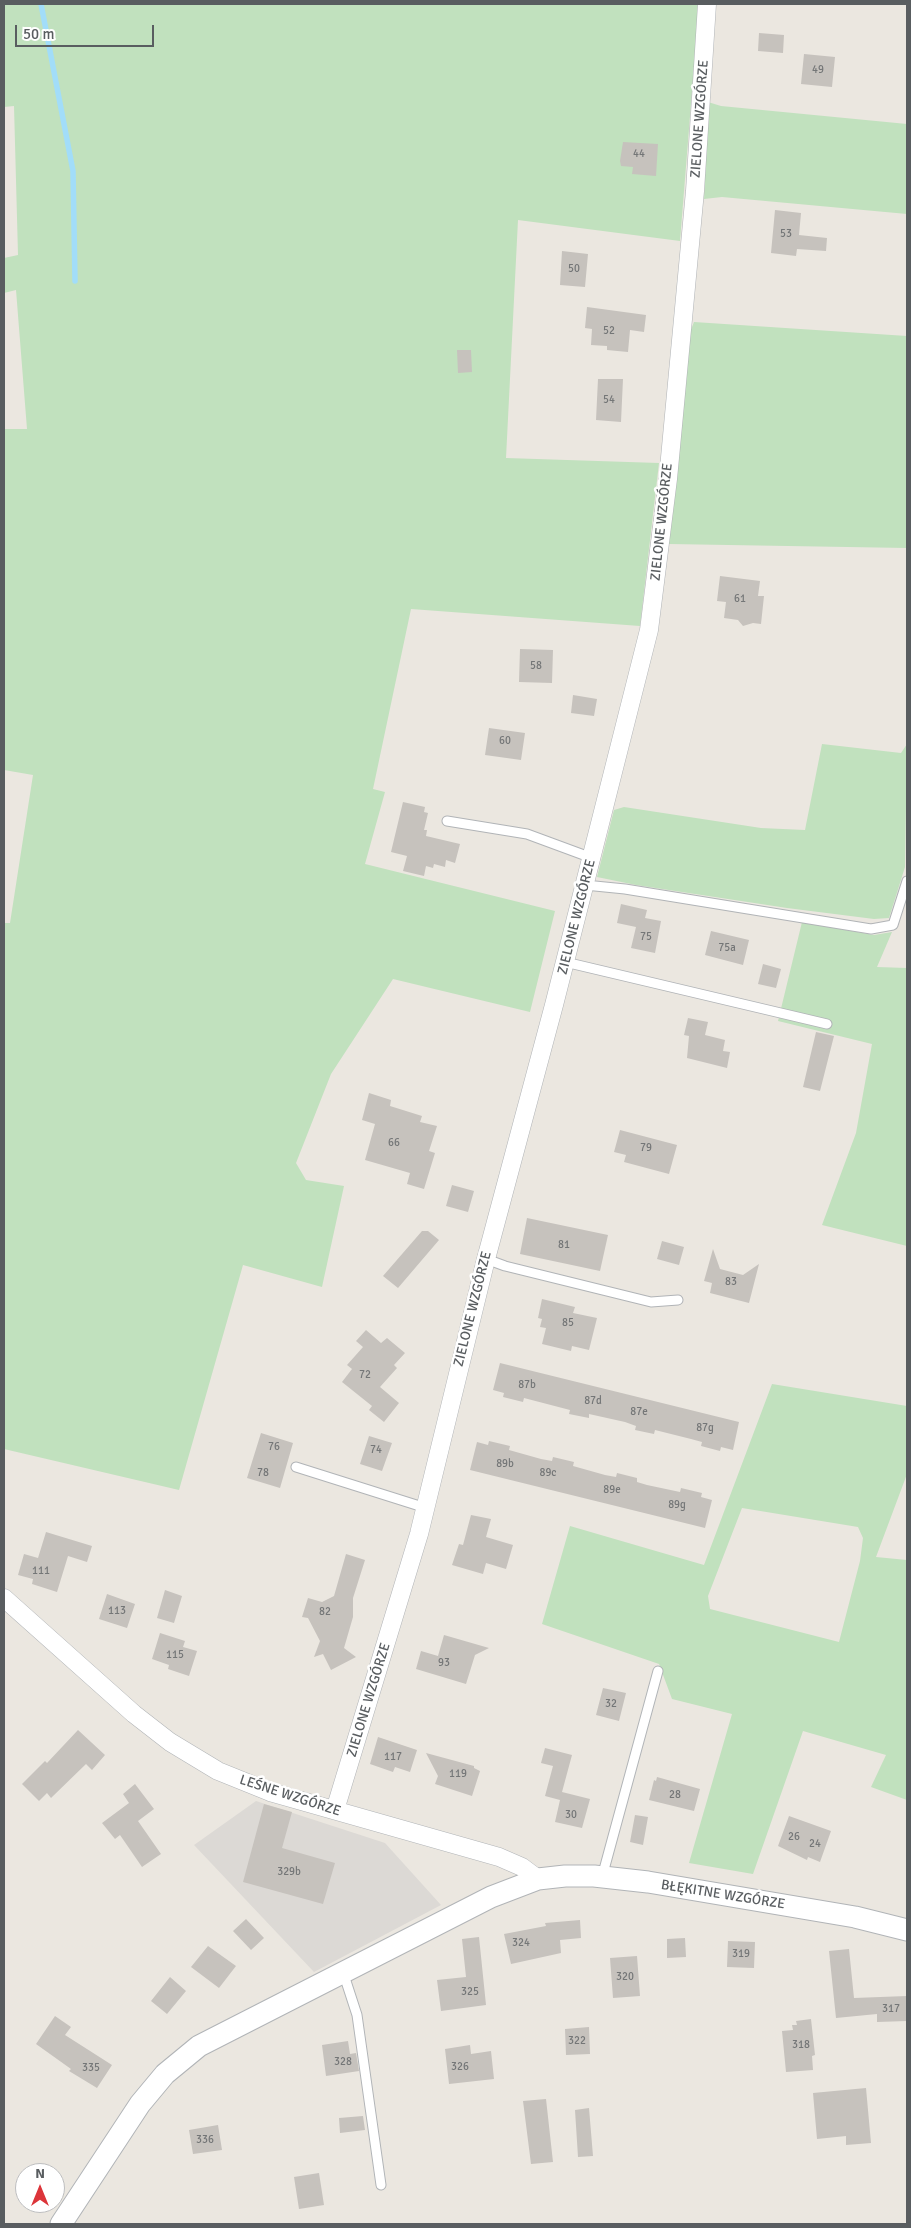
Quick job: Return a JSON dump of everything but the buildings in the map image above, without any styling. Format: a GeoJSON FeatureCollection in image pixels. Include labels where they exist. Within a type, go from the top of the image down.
{"type":"FeatureCollection","features":[{"type":"Feature","properties":{"kind":"street","name":"ZIELONE WZGÓRZE"},"geometry":{"type":"LineString","coordinates":[[335,1810],[426,1508],[486,1259],[592,858],[649,630],[658,568],[695,191],[707,4]]}},
{"type":"Feature","properties":{"kind":"street","name":"LEŚNE WZGÓRZE"},"geometry":{"type":"LineString","coordinates":[[4,1598],[134,1714],[170,1742],[218,1771],[270,1792],[499,1856],[522,1867],[538,1879]]}},
{"type":"Feature","properties":{"kind":"street","name":"BŁĘKITNE WZGÓRZE"},"geometry":{"type":"LineString","coordinates":[[61,2224],[140,2104],[165,2074],[199,2046],[490,1897],[538,1879],[565,1876],[602,1877],[778,1903],[855,1917],[907,1930]]}},
{"type":"Feature","properties":{"kind":"lane"},"geometry":{"type":"LineString","coordinates":[[447,821],[527,834],[592,858]]}},
{"type":"Feature","properties":{"kind":"lane"},"geometry":{"type":"LineString","coordinates":[[585,885],[625,889],[871,930],[893,925],[907,881]]}},
{"type":"Feature","properties":{"kind":"lane"},"geometry":{"type":"LineString","coordinates":[[565,962],[826,1024]]}},
{"type":"Feature","properties":{"kind":"lane"},"geometry":{"type":"LineString","coordinates":[[486,1259],[505,1266],[651,1302],[678,1300]]}},
{"type":"Feature","properties":{"kind":"lane"},"geometry":{"type":"LineString","coordinates":[[296,1467],[426,1508]]}},
{"type":"Feature","properties":{"kind":"lane"},"geometry":{"type":"LineString","coordinates":[[602,1877],[658,1671]]}},
{"type":"Feature","properties":{"kind":"lane"},"geometry":{"type":"LineString","coordinates":[[343,1971],[357,2015],[381,2185]]}},
{"type":"Feature","properties":{"kind":"shaded area"},"geometry":{"type":"Polygon","coordinates":[[[256,1801],[385,1843],[441,1905],[314,1972],[194,1845],[256,1801]]]}},
{"type":"Feature","properties":{"kind":"green space"},"geometry":{"type":"Polygon","coordinates":[[[4,4],[699,4],[680,241],[518,220],[506,458],[659,463],[640,626],[411,609],[373,789],[385,792],[365,864],[555,911],[530,1012],[393,979],[331,1074],[296,1163],[306,1180],[344,1186],[322,1287],[243,1265],[179,1490],[4,1449],[4,923],[10,923],[33,775],[4,770],[4,429],[27,429],[16,290],[4,293],[4,258],[18,255],[14,106],[4,107],[4,4]]]}},
{"type":"Feature","properties":{"kind":"green space"},"geometry":{"type":"Polygon","coordinates":[[[708,102],[721,106],[907,124],[907,214],[722,197],[704,199],[708,102]]]}},
{"type":"Feature","properties":{"kind":"green space"},"geometry":{"type":"Polygon","coordinates":[[[694,322],[907,336],[907,548],[669,544],[688,337],[694,322]]]}},
{"type":"Feature","properties":{"kind":"green space"},"geometry":{"type":"Polygon","coordinates":[[[822,744],[901,753],[907,744],[905,867],[889,918],[874,919],[787,908],[636,885],[597,877],[614,810],[624,807],[761,828],[805,830],[822,744]]]}},
{"type":"Feature","properties":{"kind":"green space"},"geometry":{"type":"Polygon","coordinates":[[[802,922],[874,935],[892,932],[877,967],[907,968],[907,1246],[822,1225],[856,1133],[872,1044],[778,1021],[802,922]]]}},
{"type":"Feature","properties":{"kind":"green space"},"geometry":{"type":"Polygon","coordinates":[[[772,1384],[907,1406],[907,1474],[876,1557],[907,1560],[907,1800],[871,1787],[886,1755],[803,1731],[753,1874],[689,1863],[732,1714],[672,1699],[659,1664],[542,1624],[570,1526],[704,1565],[772,1384]],[[742,1508],[708,1596],[710,1609],[839,1642],[860,1561],[863,1538],[858,1527],[742,1508]]]}},
{"type":"Feature","properties":{"kind":"waterway"},"geometry":{"type":"LineString","coordinates":[[41,4],[73,171],[75,281]]}}]}
